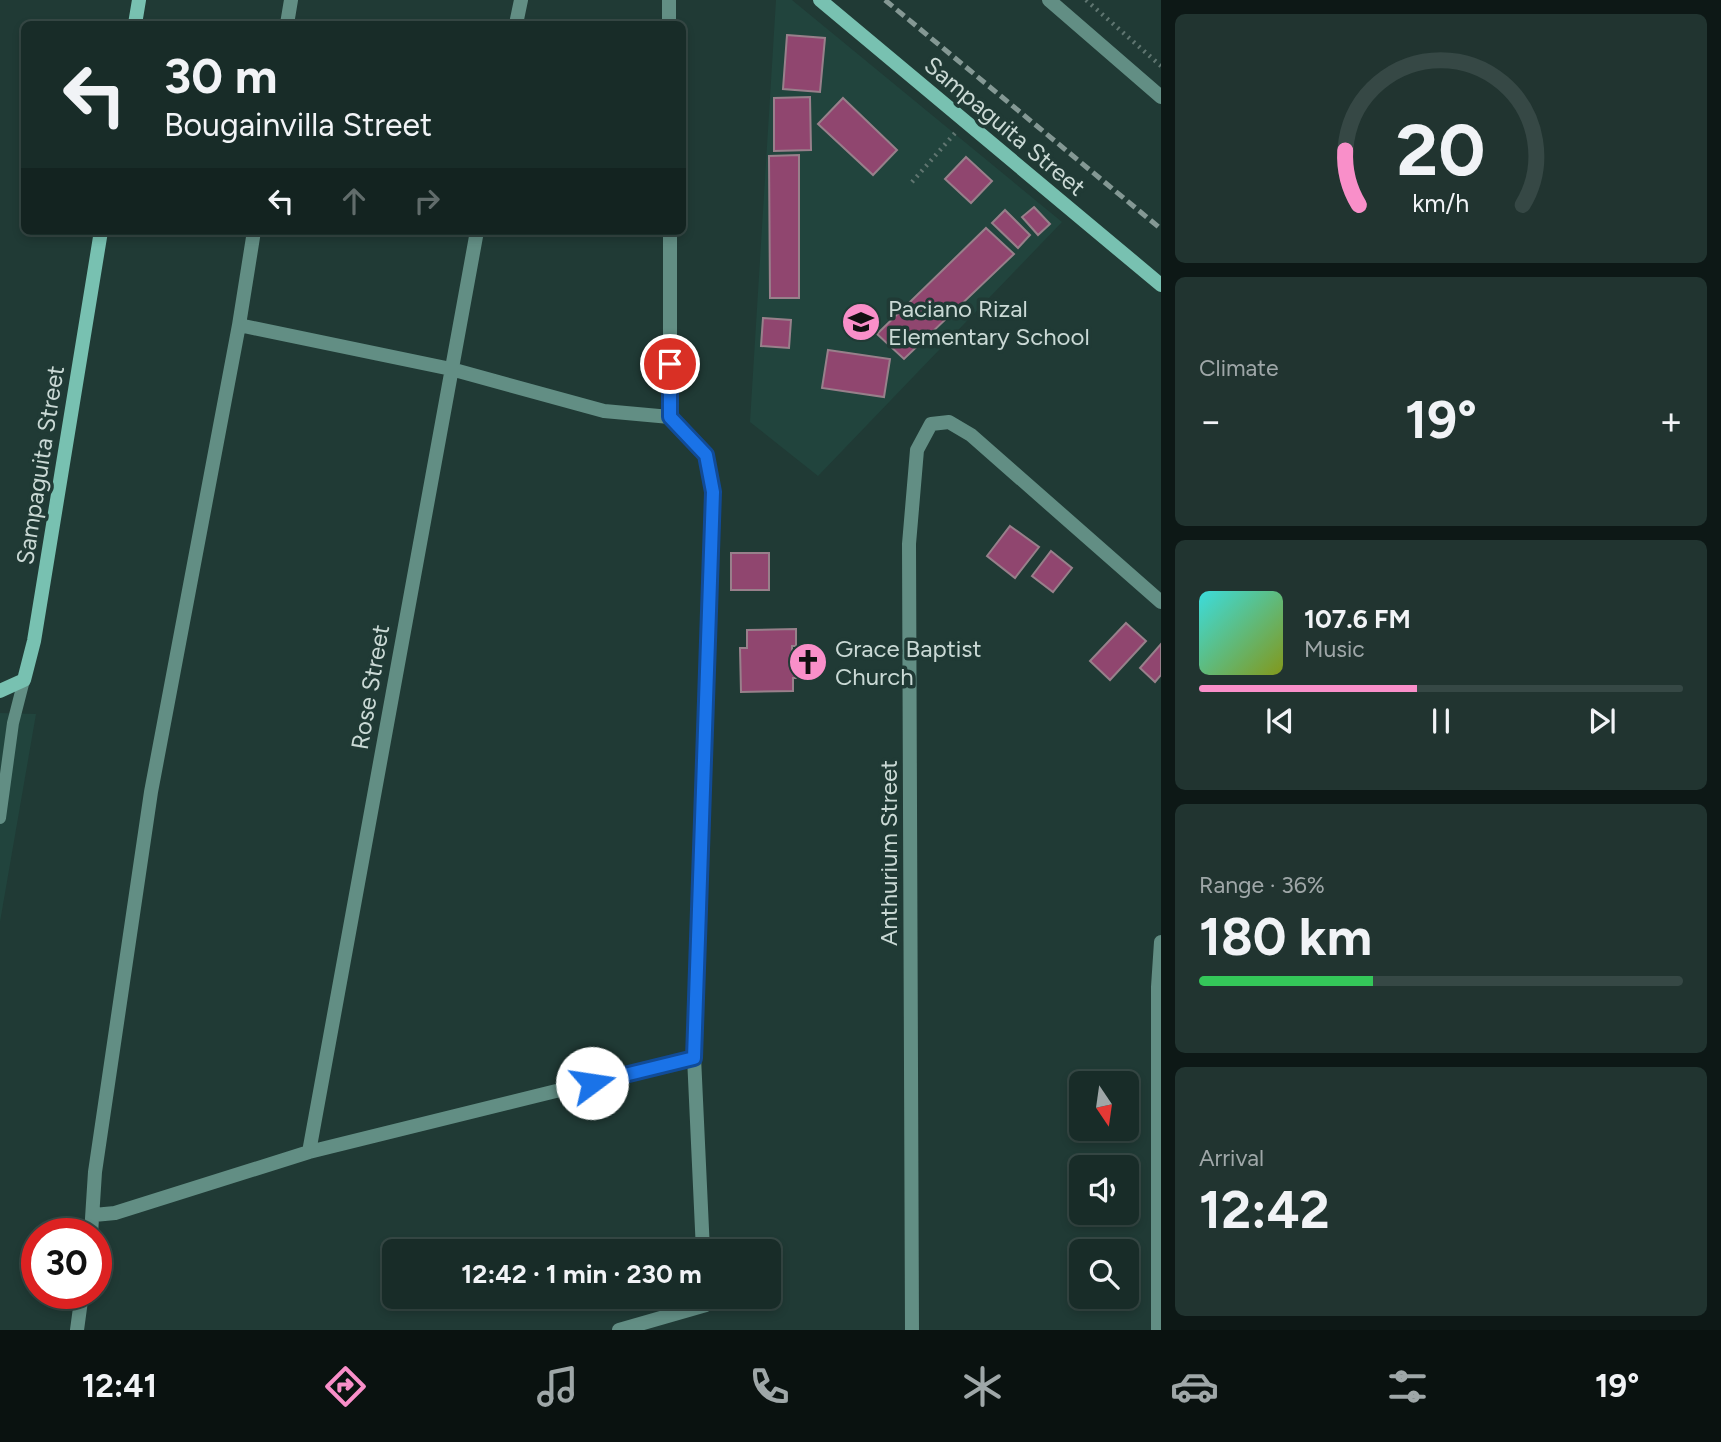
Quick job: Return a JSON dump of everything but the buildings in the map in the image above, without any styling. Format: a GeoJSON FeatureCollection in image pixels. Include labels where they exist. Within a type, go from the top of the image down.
{"type":"FeatureCollection","features":[{"type":"Feature","properties":{"kind":"street"},"geometry":{"type":"LineString","coordinates":[[135,21],[138,0]]}},
{"type":"Feature","properties":{"kind":"street"},"geometry":{"type":"LineString","coordinates":[[287,21],[290,0]]}},
{"type":"Feature","properties":{"kind":"street"},"geometry":{"type":"LineString","coordinates":[[517,21],[521,0]]}},
{"type":"Feature","properties":{"kind":"street","name":"Sampaguita Street"},"geometry":{"type":"LineString","coordinates":[[820,0],[1161,285]]}},
{"type":"Feature","properties":{"kind":"street"},"geometry":{"type":"LineString","coordinates":[[1049,0],[1161,97]]}},
{"type":"Feature","properties":{"kind":"street","name":"Sampaguita Street"},"geometry":{"type":"LineString","coordinates":[[24,680],[34,641],[100,235]]}},
{"type":"Feature","properties":{"kind":"street"},"geometry":{"type":"LineString","coordinates":[[94,1218],[95,1172],[152,792],[239,326],[253,235]]}},
{"type":"Feature","properties":{"kind":"street","name":"Rose Street"},"geometry":{"type":"LineString","coordinates":[[309,1152],[476,235]]}},
{"type":"Feature","properties":{"kind":"street"},"geometry":{"type":"LineString","coordinates":[[670,235],[670,417]]}},
{"type":"Feature","properties":{"kind":"street"},"geometry":{"type":"LineString","coordinates":[[239,326],[451,369],[604,411],[670,417],[706,455],[713,492],[694,1058],[702,1239]]}},
{"type":"Feature","properties":{"kind":"street","name":"Anthurium Street"},"geometry":{"type":"LineString","coordinates":[[912,1330],[910,530],[916,450],[931,424],[949,422],[971,435],[1161,602]]}},
{"type":"Feature","properties":{"kind":"street"},"geometry":{"type":"LineString","coordinates":[[0,691],[24,680]]}},
{"type":"Feature","properties":{"kind":"street"},"geometry":{"type":"LineString","coordinates":[[1158,1330],[1161,942]]}},
{"type":"Feature","properties":{"kind":"street"},"geometry":{"type":"LineString","coordinates":[[94,1215],[115,1213],[309,1152],[694,1058]]}},
{"type":"Feature","properties":{"kind":"street"},"geometry":{"type":"LineString","coordinates":[[77,1330],[80,1309]]}},
{"type":"Feature","properties":{"kind":"street"},"geometry":{"type":"LineString","coordinates":[[619,1330],[682,1309]]}},
{"type":"Feature","properties":{"kind":"lane"},"geometry":{"type":"LineString","coordinates":[[0,818],[13,723],[24,680]]}},
{"type":"Feature","properties":{"kind":"path"},"geometry":{"type":"LineString","coordinates":[[1086,0],[1161,66]]}},
{"type":"Feature","properties":{"kind":"path"},"geometry":{"type":"LineString","coordinates":[[912,182],[964,122]]}},
{"type":"Feature","properties":{"kind":"shaded area","name":"Paciano Rizal Elementary School"},"geometry":{"type":"Polygon","coordinates":[[[776,0],[792,0],[1062,222],[818,476],[750,422],[776,0]]]}},
{"type":"Feature","properties":{"kind":"shaded area"},"geometry":{"type":"Polygon","coordinates":[[[0,713],[36,714],[0,922],[0,713]]]}},
{"type":"Feature","properties":{"kind":"railway"},"geometry":{"type":"LineString","coordinates":[[885,0],[1161,229]]}},
{"type":"Feature","properties":{"kind":"place","name":"Paciano Rizal Elementary School"},"geometry":{"type":"Point","coordinates":[861,322]}},
{"type":"Feature","properties":{"kind":"place","name":"Grace Baptist Church"},"geometry":{"type":"Point","coordinates":[808,662]}},
{"type":"Feature","properties":{"kind":"route"},"geometry":{"type":"LineString","coordinates":[[592,1083],[694,1058],[713,492],[706,455],[670,417],[670,364]]}}]}
